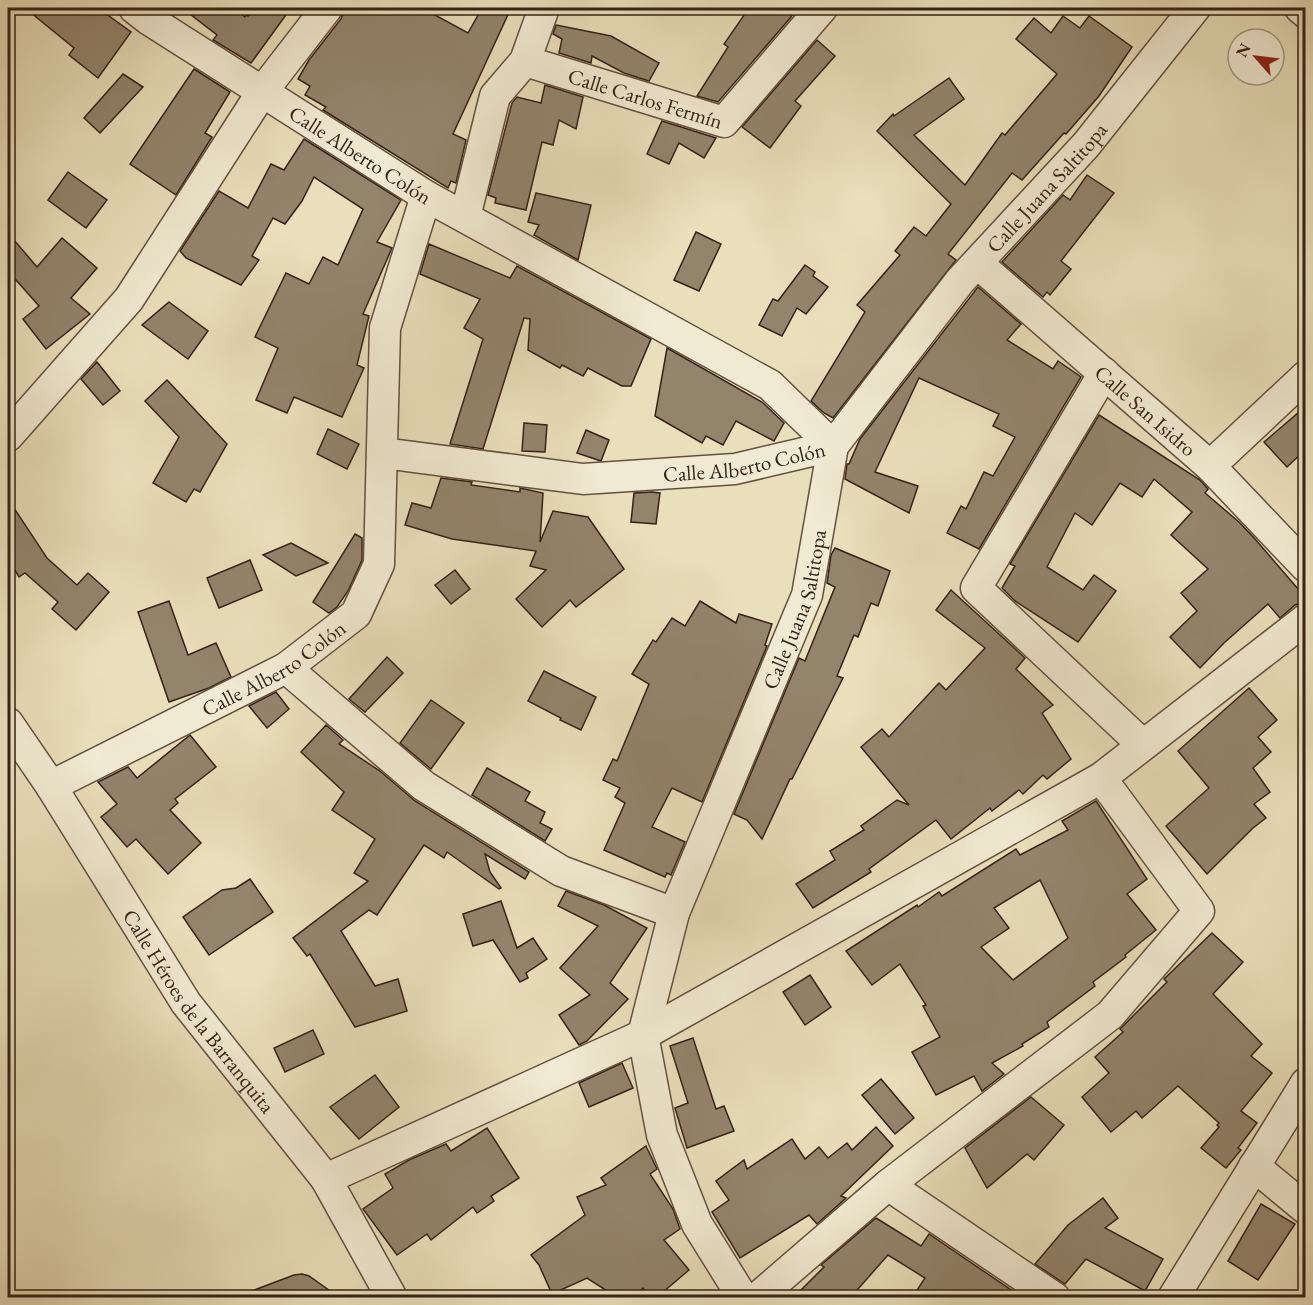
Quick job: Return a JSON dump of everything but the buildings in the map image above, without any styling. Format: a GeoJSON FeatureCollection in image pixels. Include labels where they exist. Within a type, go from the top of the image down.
{"type":"FeatureCollection","features":[{"type":"Feature","properties":{"kind":"street","name":"Calle Alberto Colón"},"geometry":{"type":"LineString","coordinates":[[134,8],[426,196],[770,385],[833,446]]}},
{"type":"Feature","properties":{"kind":"street"},"geometry":{"type":"LineString","coordinates":[[8,436],[129,299],[262,92],[327,8]]}},
{"type":"Feature","properties":{"kind":"street"},"geometry":{"type":"LineString","coordinates":[[465,217],[495,96],[525,61],[544,8]]}},
{"type":"Feature","properties":{"kind":"street","name":"Calle Carlos Fermín"},"geometry":{"type":"LineString","coordinates":[[525,61],[724,122],[822,8]]}},
{"type":"Feature","properties":{"kind":"street","name":"Calle Juana Saltitopa"},"geometry":{"type":"LineString","coordinates":[[743,1298],[697,1224],[662,1135],[643,1035],[674,913],[807,595],[833,446],[960,281],[1086,145],[1195,8]]}},
{"type":"Feature","properties":{"kind":"street"},"geometry":{"type":"LineString","coordinates":[[1300,8],[1305,13]]}},
{"type":"Feature","properties":{"kind":"street"},"geometry":{"type":"LineString","coordinates":[[383,453],[385,328],[426,196]]}},
{"type":"Feature","properties":{"kind":"street","name":"Calle San Isidro"},"geometry":{"type":"LineString","coordinates":[[977,263],[1210,466],[1305,567]]}},
{"type":"Feature","properties":{"kind":"street"},"geometry":{"type":"LineString","coordinates":[[1104,373],[976,588],[1143,745]]}},
{"type":"Feature","properties":{"kind":"street"},"geometry":{"type":"LineString","coordinates":[[1210,466],[1305,376]]}},
{"type":"Feature","properties":{"kind":"street","name":"Calle Alberto Colón"},"geometry":{"type":"LineString","coordinates":[[51,786],[286,669],[356,614],[380,564],[383,453],[583,479],[735,469],[833,446]]}},
{"type":"Feature","properties":{"kind":"street"},"geometry":{"type":"LineString","coordinates":[[326,1179],[643,1035],[1101,778],[1305,619]]}},
{"type":"Feature","properties":{"kind":"street"},"geometry":{"type":"LineString","coordinates":[[286,669],[424,786],[561,871],[674,913]]}},
{"type":"Feature","properties":{"kind":"street","name":"Calle Héroes de la Barranquita"},"geometry":{"type":"LineString","coordinates":[[8,723],[51,786],[186,1003],[326,1179],[392,1298]]}},
{"type":"Feature","properties":{"kind":"street"},"geometry":{"type":"LineString","coordinates":[[757,1298],[888,1185],[1110,1015],[1199,911],[1101,778]]}},
{"type":"Feature","properties":{"kind":"street"},"geometry":{"type":"LineString","coordinates":[[1173,1298],[1305,1083]]}},
{"type":"Feature","properties":{"kind":"street"},"geometry":{"type":"LineString","coordinates":[[1254,1166],[1305,1209]]}},
{"type":"Feature","properties":{"kind":"street"},"geometry":{"type":"LineString","coordinates":[[888,1185],[1055,1298]]}}]}
